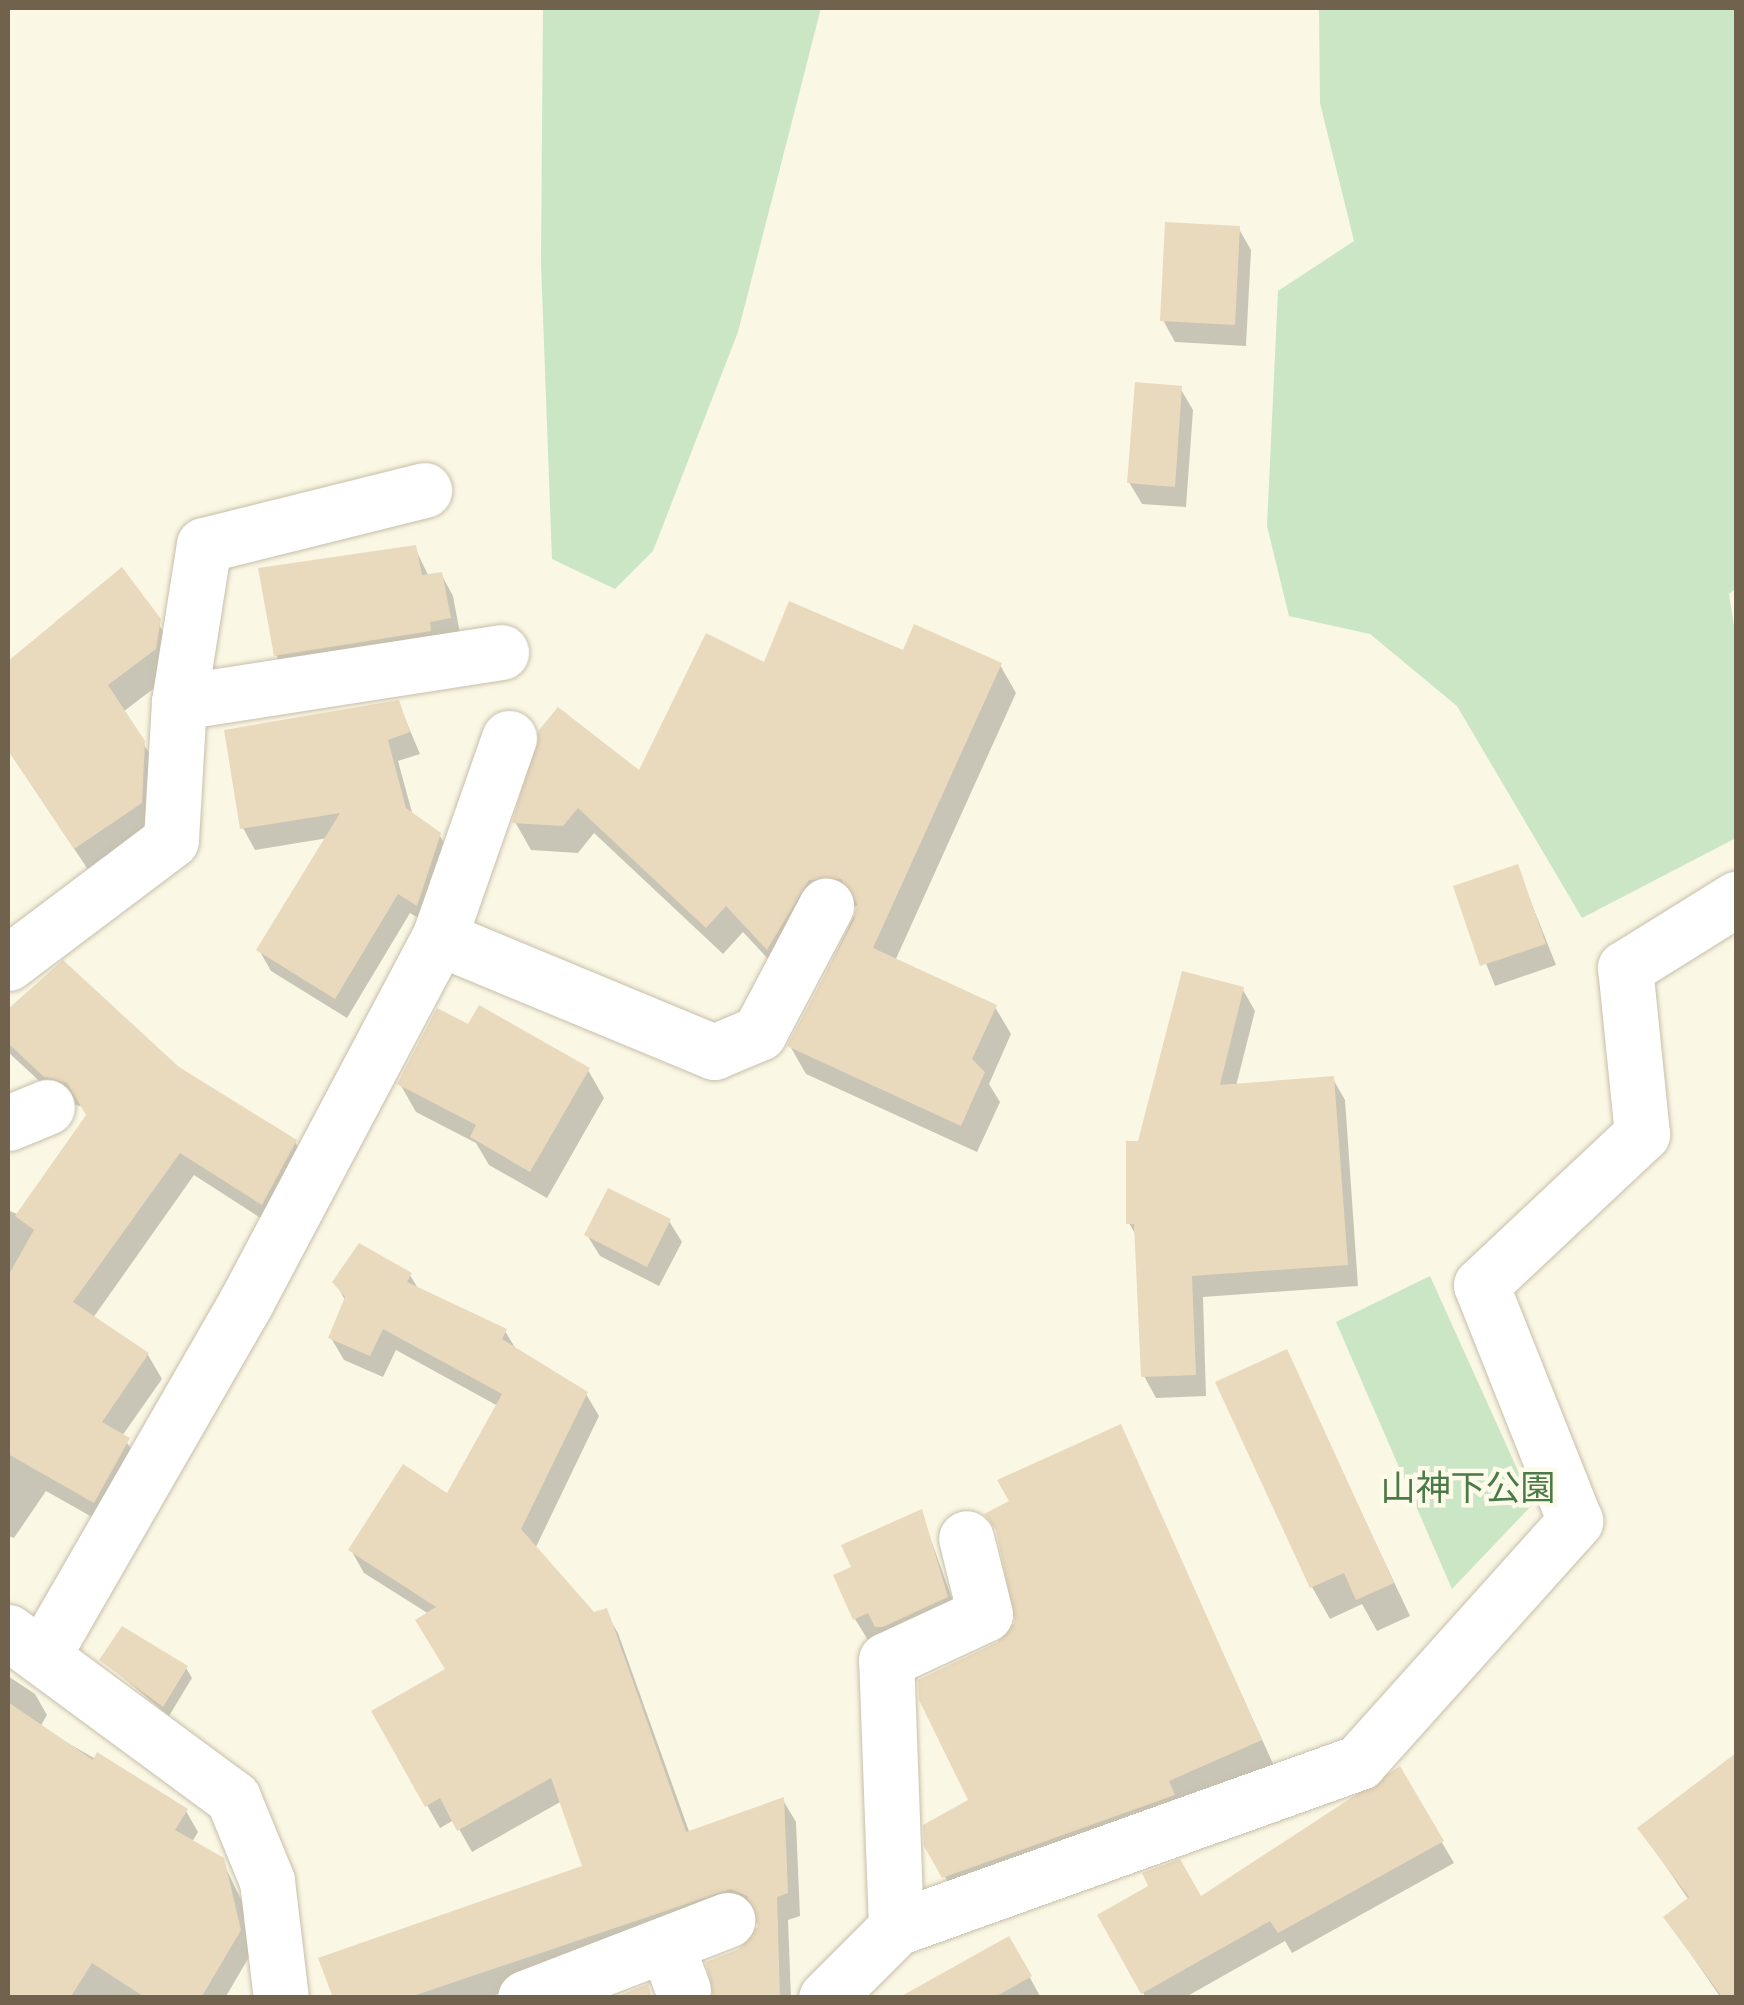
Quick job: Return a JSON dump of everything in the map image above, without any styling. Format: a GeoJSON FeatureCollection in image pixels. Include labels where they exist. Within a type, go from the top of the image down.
{"type":"FeatureCollection","features":[{"type":"Feature","properties":{"kind":"street"},"geometry":{"type":"LineString","coordinates":[[8,963],[171,840],[179,702],[204,545],[424,490]]}},
{"type":"Feature","properties":{"kind":"street"},"geometry":{"type":"LineString","coordinates":[[179,702],[502,652]]}},
{"type":"Feature","properties":{"kind":"street"},"geometry":{"type":"LineString","coordinates":[[281,1998],[267,1880],[233,1798],[25,1643],[247,1300],[439,938],[509,738]]}},
{"type":"Feature","properties":{"kind":"street"},"geometry":{"type":"LineString","coordinates":[[826,1998],[896,1928],[1359,1762],[1575,1521],[1481,1285],[1642,1134],[1625,968],[1736,900]]}},
{"type":"Feature","properties":{"kind":"street"},"geometry":{"type":"LineString","coordinates":[[439,938],[714,1052],[759,1033],[826,906]]}},
{"type":"Feature","properties":{"kind":"street"},"geometry":{"type":"LineString","coordinates":[[896,1928],[886,1660],[985,1614],[966,1538]]}},
{"type":"Feature","properties":{"kind":"street"},"geometry":{"type":"LineString","coordinates":[[547,1994],[674,1967],[726,1920]]}},
{"type":"Feature","properties":{"kind":"green space"},"geometry":{"type":"Polygon","coordinates":[[[543,8],[821,8],[738,332],[653,551],[615,589],[552,559],[541,263],[543,8]]]}},
{"type":"Feature","properties":{"kind":"green space"},"geometry":{"type":"Polygon","coordinates":[[[1319,8],[1736,8],[1736,588],[1729,594],[1736,638],[1736,838],[1582,918],[1457,706],[1370,634],[1289,616],[1267,526],[1278,291],[1354,241],[1320,103],[1319,8]]]}},
{"type":"Feature","properties":{"kind":"green space","name":"山神下公園"},"geometry":{"type":"Polygon","coordinates":[[[1430,1276],[1533,1504],[1452,1589],[1336,1322],[1430,1276]]]}},
{"type":"Feature","properties":{"kind":"building"},"geometry":{"type":"Polygon","coordinates":[[[1165,222],[1240,226],[1235,325],[1160,321],[1165,222]]]}},
{"type":"Feature","properties":{"kind":"building"},"geometry":{"type":"Polygon","coordinates":[[[1135,382],[1182,386],[1175,487],[1127,483],[1135,382]]]}},
{"type":"Feature","properties":{"kind":"building"},"geometry":{"type":"Polygon","coordinates":[[[416,545],[422,575],[442,572],[451,618],[430,622],[431,631],[274,656],[258,568],[416,545]]]}},
{"type":"Feature","properties":{"kind":"building"},"geometry":{"type":"Polygon","coordinates":[[[122,567],[161,619],[156,649],[108,685],[145,741],[142,803],[74,849],[8,750],[8,661],[122,567]]]}},
{"type":"Feature","properties":{"kind":"building"},"geometry":{"type":"Polygon","coordinates":[[[789,601],[903,650],[914,624],[1002,663],[873,948],[997,1005],[972,1059],[985,1072],[961,1126],[787,1046],[854,920],[857,904],[841,879],[809,880],[767,950],[726,906],[706,928],[578,808],[563,826],[512,823],[539,730],[558,707],[639,770],[706,633],[764,662],[789,601]]]}},
{"type":"Feature","properties":{"kind":"building"},"geometry":{"type":"Polygon","coordinates":[[[399,700],[410,732],[388,740],[406,808],[441,833],[417,906],[398,894],[335,999],[256,950],[340,813],[240,829],[224,730],[399,700]]]}},
{"type":"Feature","properties":{"kind":"building"},"geometry":{"type":"Polygon","coordinates":[[[1518,864],[1546,944],[1480,966],[1453,886],[1518,864]]]}},
{"type":"Feature","properties":{"kind":"building"},"geometry":{"type":"Polygon","coordinates":[[[63,960],[179,1067],[297,1140],[262,1205],[180,1153],[73,1302],[149,1353],[102,1422],[130,1438],[94,1503],[8,1454],[8,1276],[34,1230],[15,1216],[86,1115],[67,1083],[44,1077],[8,1043],[8,1009],[63,960]]]}},
{"type":"Feature","properties":{"kind":"building"},"geometry":{"type":"Polygon","coordinates":[[[1182,971],[1244,987],[1220,1085],[1334,1076],[1348,1265],[1192,1276],[1196,1375],[1141,1377],[1134,1224],[1126,1224],[1126,1141],[1138,1141],[1182,971]]]}},
{"type":"Feature","properties":{"kind":"building"},"geometry":{"type":"Polygon","coordinates":[[[479,1005],[590,1068],[530,1172],[470,1137],[476,1125],[397,1084],[437,1008],[468,1024],[479,1005]]]}},
{"type":"Feature","properties":{"kind":"building"},"geometry":{"type":"Polygon","coordinates":[[[608,1188],[671,1219],[647,1267],[584,1235],[608,1188]]]}},
{"type":"Feature","properties":{"kind":"building"},"geometry":{"type":"Polygon","coordinates":[[[359,1243],[412,1273],[407,1282],[507,1329],[502,1339],[588,1392],[521,1529],[594,1612],[607,1608],[686,1832],[784,1797],[788,1893],[777,1897],[780,1998],[713,1998],[706,1962],[739,1949],[758,1926],[747,1896],[731,1889],[407,1998],[333,1998],[318,1958],[582,1866],[551,1778],[457,1831],[440,1798],[425,1807],[371,1711],[445,1669],[415,1620],[436,1607],[348,1550],[403,1464],[447,1493],[502,1394],[383,1329],[370,1356],[328,1338],[345,1297],[332,1282],[359,1243]]]}},
{"type":"Feature","properties":{"kind":"building"},"geometry":{"type":"Polygon","coordinates":[[[1287,1349],[1394,1583],[1356,1600],[1344,1573],[1310,1588],[1215,1382],[1287,1349]]]}},
{"type":"Feature","properties":{"kind":"building"},"geometry":{"type":"Polygon","coordinates":[[[1121,1424],[1262,1740],[1169,1781],[1175,1795],[942,1878],[924,1846],[923,1825],[968,1800],[919,1700],[918,1680],[998,1642],[1015,1622],[996,1530],[984,1514],[1009,1501],[997,1480],[1121,1424]]]}},
{"type":"Feature","properties":{"kind":"building"},"geometry":{"type":"Polygon","coordinates":[[[922,1509],[948,1597],[883,1627],[875,1627],[868,1613],[853,1620],[833,1575],[851,1567],[841,1545],[922,1509]]]}},
{"type":"Feature","properties":{"kind":"building"},"geometry":{"type":"Polygon","coordinates":[[[122,1626],[188,1666],[163,1707],[99,1660],[122,1626]]]}},
{"type":"Feature","properties":{"kind":"building"},"geometry":{"type":"Polygon","coordinates":[[[8,1702],[93,1760],[97,1752],[188,1809],[175,1830],[224,1858],[241,1930],[201,1998],[146,1998],[92,1963],[70,1998],[8,1998],[8,1702]]]}},
{"type":"Feature","properties":{"kind":"building"},"geometry":{"type":"Polygon","coordinates":[[[1736,1753],[1736,1998],[1723,1998],[1663,1917],[1689,1897],[1637,1828],[1736,1753]]]}},
{"type":"Feature","properties":{"kind":"building"},"geometry":{"type":"Polygon","coordinates":[[[1400,1766],[1444,1841],[1278,1933],[1270,1921],[1141,1994],[1097,1915],[1148,1886],[1142,1873],[1180,1859],[1201,1896],[1400,1766]]]}},
{"type":"Feature","properties":{"kind":"building"},"geometry":{"type":"Polygon","coordinates":[[[1009,1936],[1032,1976],[993,1998],[898,1998],[1009,1936]]]}},
{"type":"Feature","properties":{"kind":"building"},"geometry":{"type":"Polygon","coordinates":[[[648,1984],[652,1998],[613,1998],[648,1984]]]}}]}
